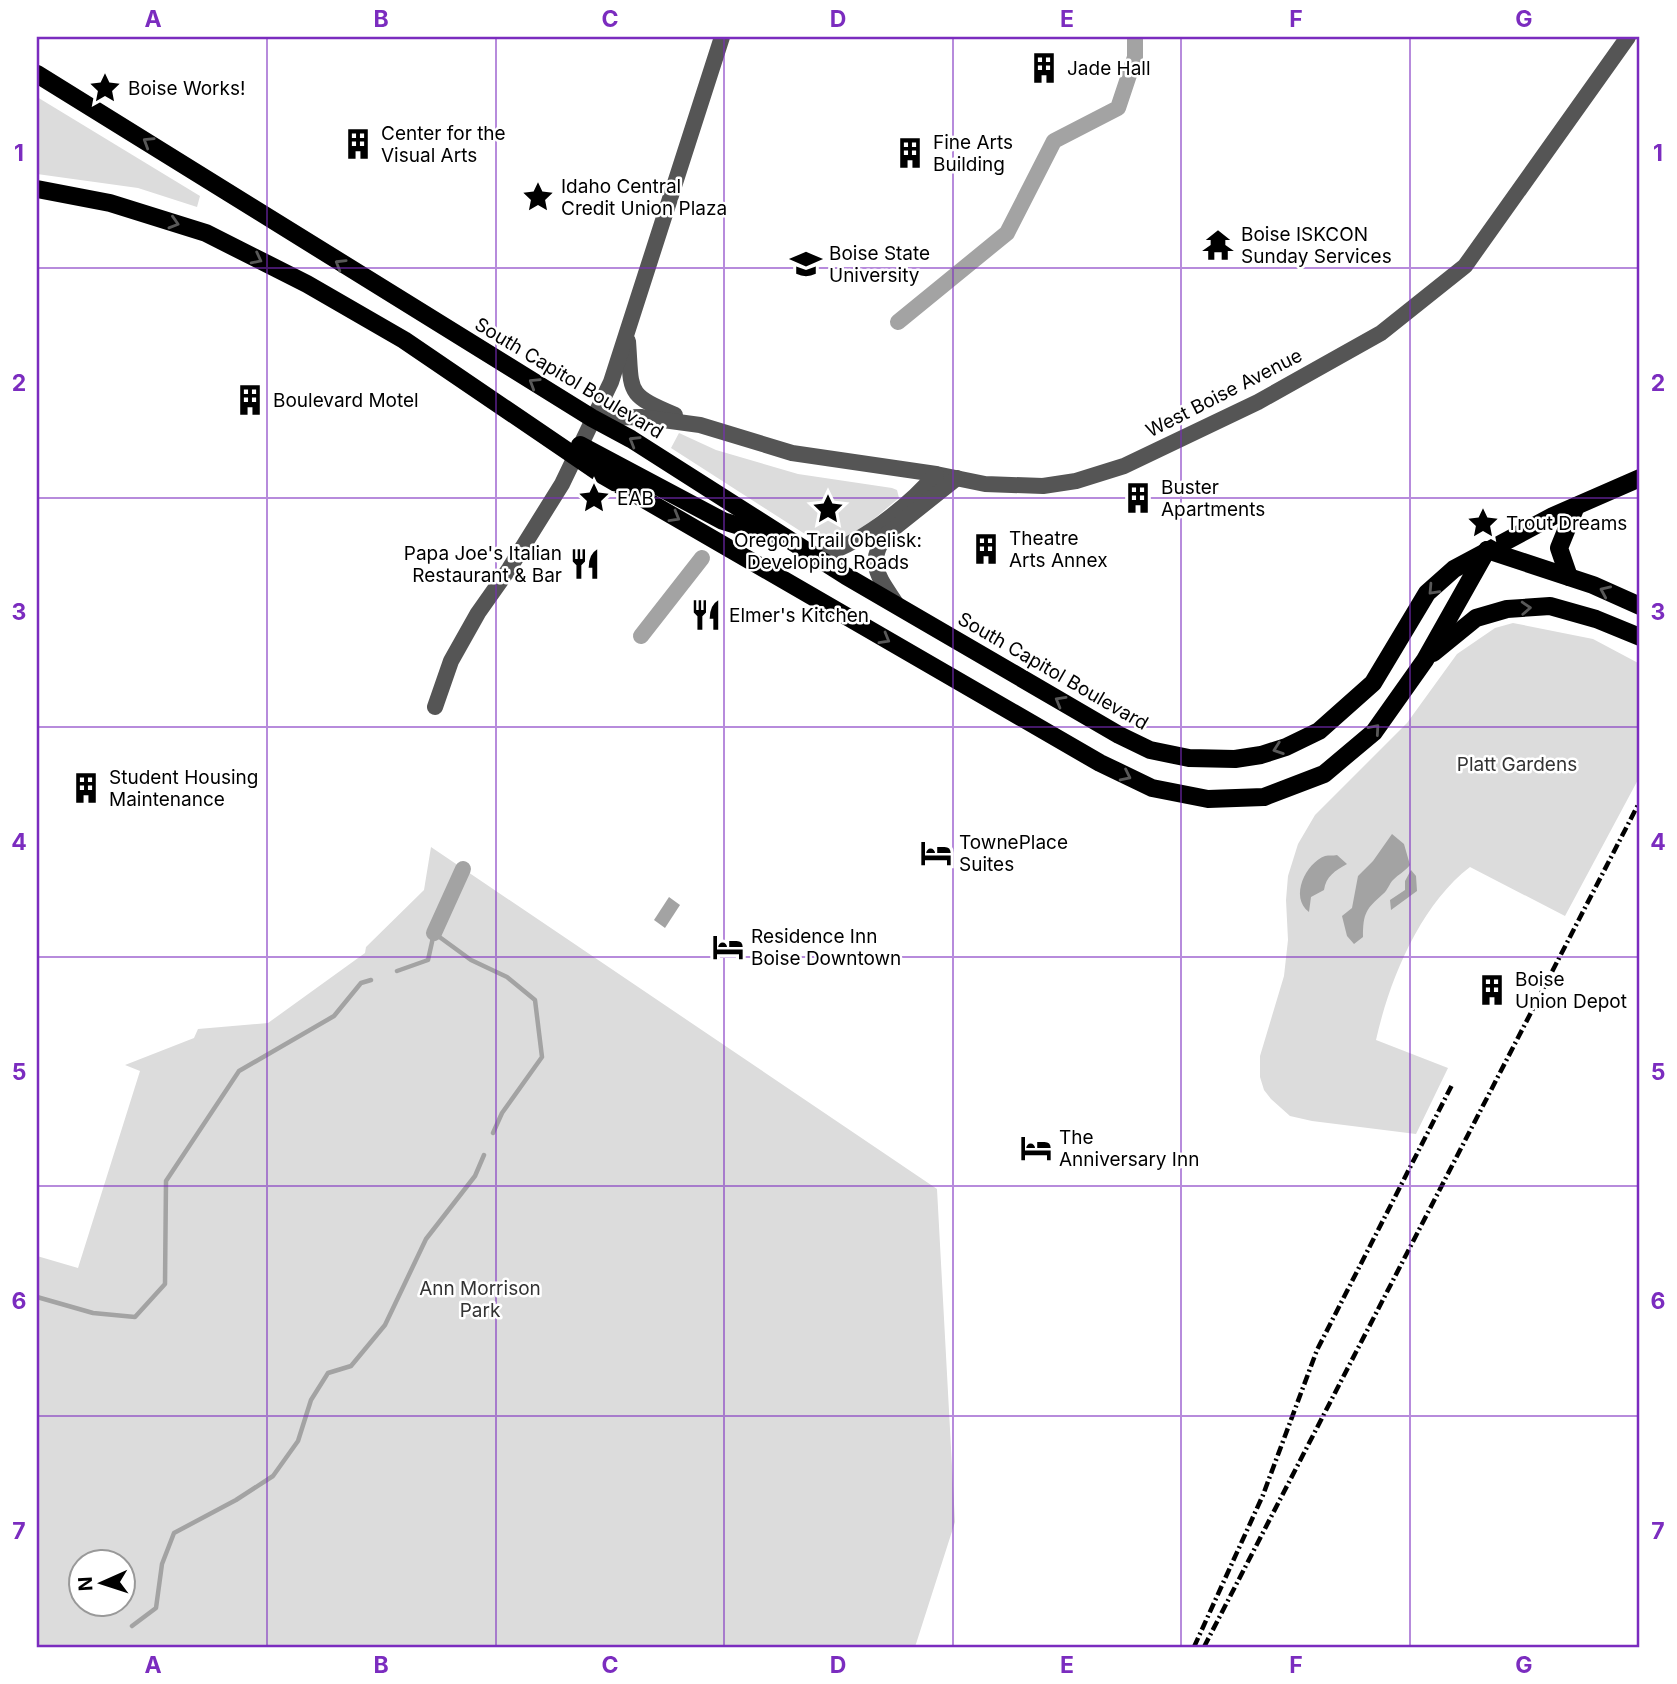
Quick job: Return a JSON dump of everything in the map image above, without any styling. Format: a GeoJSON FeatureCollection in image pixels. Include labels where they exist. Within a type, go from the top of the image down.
{"type":"FeatureCollection","features":[{"type":"Feature","properties":{"kind":"main road","name":"South Capitol Boulevard"},"geometry":{"type":"LineString","coordinates":[[37,74],[592,418],[631,439],[816,557],[1119,736],[1150,750],[1189,758],[1235,758],[1261,755],[1320,731],[1373,683],[1427,593],[1454,569],[1576,506],[1640,478]]}},
{"type":"Feature","properties":{"kind":"main road"},"geometry":{"type":"LineString","coordinates":[[37,189],[110,203],[206,233],[307,284],[404,340],[577,451],[1076,749],[1152,788],[1208,799],[1264,797],[1324,774],[1374,732],[1425,660],[1487,550],[1569,577],[1640,606]]}},
{"type":"Feature","properties":{"kind":"main road"},"geometry":{"type":"LineString","coordinates":[[577,451],[723,521],[796,544]]}},
{"type":"Feature","properties":{"kind":"main road"},"geometry":{"type":"LineString","coordinates":[[1569,577],[1564,569],[1559,548],[1576,506]]}},
{"type":"Feature","properties":{"kind":"main road"},"geometry":{"type":"LineString","coordinates":[[1425,660],[1476,618],[1507,609],[1550,606],[1596,619],[1640,636]]}},
{"type":"Feature","properties":{"kind":"street"},"geometry":{"type":"LineString","coordinates":[[435,707],[451,661],[478,613],[562,484],[611,382],[722,37]]}},
{"type":"Feature","properties":{"kind":"street","name":"West Boise Avenue"},"geometry":{"type":"LineString","coordinates":[[628,331],[631,383],[634,391],[642,401],[700,425],[792,453],[936,474],[985,484],[1042,486],[1076,481],[1124,466],[1258,402],[1381,332],[1465,266],[1628,37]]}},
{"type":"Feature","properties":{"kind":"street","name":"West Boise Avenue"},"geometry":{"type":"LineString","coordinates":[[592,418],[641,416],[700,425]]}},
{"type":"Feature","properties":{"kind":"street"},"geometry":{"type":"LineString","coordinates":[[816,557],[848,546],[919,494],[936,474]]}},
{"type":"Feature","properties":{"kind":"street"},"geometry":{"type":"LineString","coordinates":[[897,605],[875,572],[880,543],[888,533],[957,478]]}},
{"type":"Feature","properties":{"kind":"green space"},"geometry":{"type":"Polygon","coordinates":[[[37,97],[200,196],[197,207],[138,188],[37,174],[37,97]]]}},
{"type":"Feature","properties":{"kind":"green space"},"geometry":{"type":"Polygon","coordinates":[[[679,433],[716,450],[798,474],[892,488],[897,490],[899,498],[845,543],[828,546],[819,543],[671,448],[679,433]]]}},
{"type":"Feature","properties":{"kind":"green space","name":"Platt Gardens"},"geometry":{"type":"Polygon","coordinates":[[[1513,623],[1593,639],[1640,664],[1640,776],[1565,916],[1470,867],[1452,883],[1422,923],[1398,969],[1376,1040],[1448,1068],[1416,1134],[1290,1116],[1264,1090],[1260,1077],[1260,1056],[1284,976],[1288,940],[1288,876],[1298,844],[1315,815],[1407,723],[1457,654],[1495,628],[1513,623]]]}},
{"type":"Feature","properties":{"kind":"green space","name":"Ann Morrison Park"},"geometry":{"type":"Polygon","coordinates":[[[431,847],[937,1189],[955,1522],[915,1647],[37,1647],[37,1256],[78,1268],[140,1071],[125,1065],[194,1038],[198,1029],[268,1023],[365,953],[366,947],[424,890],[431,847]]]}},
{"type":"Feature","properties":{"kind":"shaded area"},"geometry":{"type":"Polygon","coordinates":[[[1392,834],[1404,844],[1410,865],[1369,908],[1363,937],[1354,944],[1347,936],[1342,916],[1352,908],[1358,876],[1373,861],[1392,834]]]}},
{"type":"Feature","properties":{"kind":"shaded area"},"geometry":{"type":"Polygon","coordinates":[[[1337,855],[1347,864],[1329,877],[1324,890],[1311,897],[1309,912],[1300,898],[1302,881],[1318,860],[1337,855]]]}},
{"type":"Feature","properties":{"kind":"shaded area"},"geometry":{"type":"Polygon","coordinates":[[[1411,870],[1416,876],[1417,891],[1391,910],[1390,900],[1405,890],[1405,881],[1411,870]]]}},
{"type":"Feature","properties":{"kind":"shaded area"},"geometry":{"type":"Polygon","coordinates":[[[669,897],[680,905],[665,928],[654,920],[669,897]]]}},
{"type":"Feature","properties":{"kind":"waterway"},"geometry":{"type":"LineString","coordinates":[[898,322],[1007,233],[1054,141],[1118,108],[1135,57],[1135,37]]}},
{"type":"Feature","properties":{"kind":"waterway"},"geometry":{"type":"LineString","coordinates":[[641,636],[702,558]]}},
{"type":"Feature","properties":{"kind":"waterway"},"geometry":{"type":"LineString","coordinates":[[434,933],[463,869]]}},
{"type":"Feature","properties":{"kind":"waterway"},"geometry":{"type":"LineString","coordinates":[[397,971],[428,960],[434,933],[471,960],[507,977],[535,1000],[542,1057],[502,1113],[493,1133]]}},
{"type":"Feature","properties":{"kind":"waterway"},"geometry":{"type":"LineString","coordinates":[[37,1297],[93,1313],[135,1317],[165,1284],[166,1181],[239,1071],[334,1016],[361,983],[371,980]]}},
{"type":"Feature","properties":{"kind":"waterway"},"geometry":{"type":"LineString","coordinates":[[132,1626],[156,1608],[162,1564],[174,1533],[236,1500],[273,1476],[298,1441],[311,1400],[328,1373],[351,1366],[385,1325],[426,1239],[475,1176],[484,1155]]}},
{"type":"Feature","properties":{"kind":"railway"},"geometry":{"type":"LineString","coordinates":[[1204,1647],[1640,801]]}},
{"type":"Feature","properties":{"kind":"railway"},"geometry":{"type":"LineString","coordinates":[[1194,1647],[1263,1495],[1317,1350],[1453,1083]]}},
{"type":"Feature","properties":{"kind":"place","name":"Jade Hall"},"geometry":{"type":"Point","coordinates":[1044,68]}},
{"type":"Feature","properties":{"kind":"place","name":"Boise Works!"},"geometry":{"type":"Point","coordinates":[105,88]}},
{"type":"Feature","properties":{"kind":"place","name":"Center for the Visual Arts"},"geometry":{"type":"Point","coordinates":[358,144]}},
{"type":"Feature","properties":{"kind":"place","name":"Fine Arts Building"},"geometry":{"type":"Point","coordinates":[910,153]}},
{"type":"Feature","properties":{"kind":"place","name":"Idaho Central Credit Union Plaza"},"geometry":{"type":"Point","coordinates":[538,197]}},
{"type":"Feature","properties":{"kind":"place","name":"Boise ISKCON Sunday Services"},"geometry":{"type":"Point","coordinates":[1218,245]}},
{"type":"Feature","properties":{"kind":"place","name":"Boise State University"},"geometry":{"type":"Point","coordinates":[806,264]}},
{"type":"Feature","properties":{"kind":"place","name":"Boulevard Motel"},"geometry":{"type":"Point","coordinates":[250,400]}},
{"type":"Feature","properties":{"kind":"place","name":"EAB"},"geometry":{"type":"Point","coordinates":[594,498]}},
{"type":"Feature","properties":{"kind":"place","name":"Buster Apartments"},"geometry":{"type":"Point","coordinates":[1138,498]}},
{"type":"Feature","properties":{"kind":"place","name":"Oregon Trail Obelisk: Developing Roads"},"geometry":{"type":"Point","coordinates":[828,509]}},
{"type":"Feature","properties":{"kind":"place","name":"Trout Dreams"},"geometry":{"type":"Point","coordinates":[1483,523]}},
{"type":"Feature","properties":{"kind":"place","name":"Theatre Arts Annex"},"geometry":{"type":"Point","coordinates":[986,549]}},
{"type":"Feature","properties":{"kind":"place","name":"Papa Joe's Italian Restaurant & Bar"},"geometry":{"type":"Point","coordinates":[585,564]}},
{"type":"Feature","properties":{"kind":"place","name":"Elmer's Kitchen"},"geometry":{"type":"Point","coordinates":[706,615]}},
{"type":"Feature","properties":{"kind":"place","name":"Student Housing Maintenance"},"geometry":{"type":"Point","coordinates":[86,788]}},
{"type":"Feature","properties":{"kind":"place","name":"TownePlace Suites"},"geometry":{"type":"Point","coordinates":[936,853]}},
{"type":"Feature","properties":{"kind":"place","name":"Residence Inn Boise Downtown"},"geometry":{"type":"Point","coordinates":[728,947]}},
{"type":"Feature","properties":{"kind":"place","name":"Boise Union Depot"},"geometry":{"type":"Point","coordinates":[1492,990]}},
{"type":"Feature","properties":{"kind":"place","name":"The Anniversary Inn"},"geometry":{"type":"Point","coordinates":[1036,1148]}}]}
